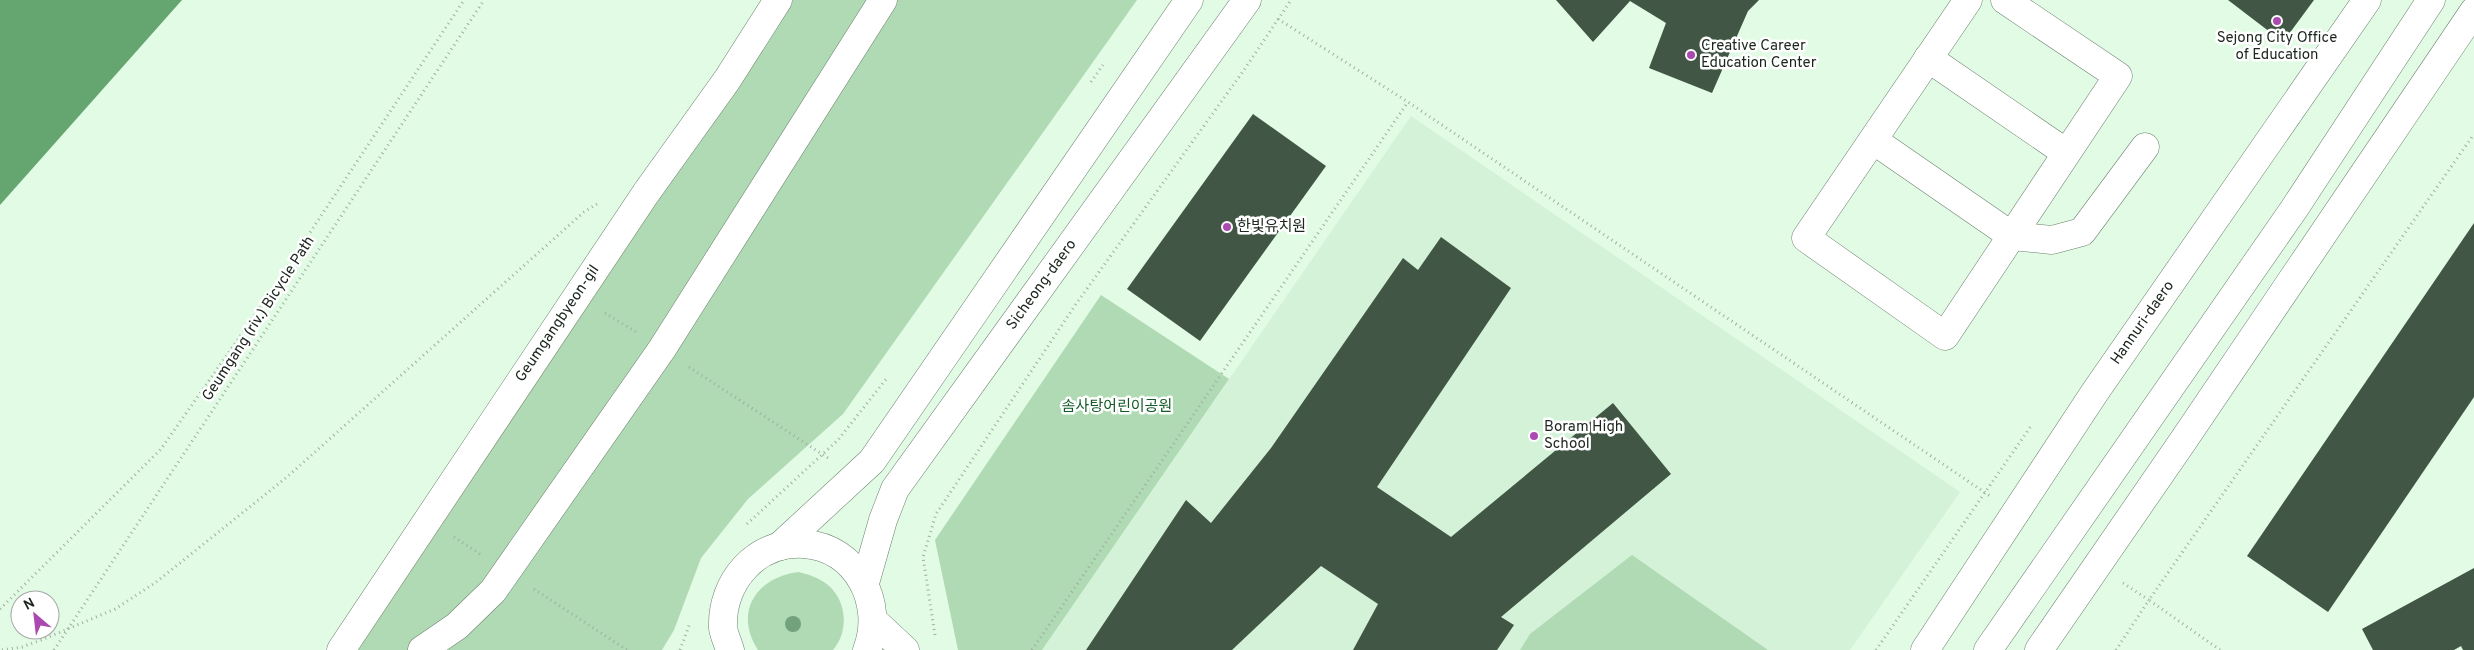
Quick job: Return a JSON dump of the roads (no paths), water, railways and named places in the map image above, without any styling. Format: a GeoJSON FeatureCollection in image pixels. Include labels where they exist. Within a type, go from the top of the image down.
{"type":"FeatureCollection","features":[{"type":"Feature","properties":{"kind":"street","name":"Geumgangbyeon-gil"},"geometry":{"type":"LineString","coordinates":[[341,650],[646,192],[726,80],[778,0]]}},
{"type":"Feature","properties":{"kind":"street"},"geometry":{"type":"LineString","coordinates":[[422,650],[457,626],[493,591],[662,349],[883,0]]}},
{"type":"Feature","properties":{"kind":"street"},"geometry":{"type":"LineString","coordinates":[[780,546],[872,461],[1189,0]]}},
{"type":"Feature","properties":{"kind":"street","name":"Sicheong-daero"},"geometry":{"type":"LineString","coordinates":[[865,583],[882,520],[895,489],[1247,0]]}},
{"type":"Feature","properties":{"kind":"street"},"geometry":{"type":"LineString","coordinates":[[1968,0],[1806,238],[1945,336],[2065,152],[2118,76],[2005,0]]}},
{"type":"Feature","properties":{"kind":"street","name":"Hannuri-daero"},"geometry":{"type":"LineString","coordinates":[[1925,650],[2095,392],[2367,0]]}},
{"type":"Feature","properties":{"kind":"street"},"geometry":{"type":"LineString","coordinates":[[1988,650],[2294,209],[2431,0]]}},
{"type":"Feature","properties":{"kind":"street"},"geometry":{"type":"LineString","coordinates":[[2039,650],[2189,433],[2474,11]]}},
{"type":"Feature","properties":{"kind":"street"},"geometry":{"type":"LineString","coordinates":[[1928,58],[2065,152]]}},
{"type":"Feature","properties":{"kind":"street"},"geometry":{"type":"LineString","coordinates":[[1873,140],[2012,236],[2052,240],[2082,232],[2145,146]]}},
{"type":"Feature","properties":{"kind":"street"},"geometry":{"type":"LineString","coordinates":[[725,643],[725,603],[736,577],[754,557],[780,546],[804,544],[829,550],[850,564],[865,583],[872,602],[874,621],[867,650]]}},
{"type":"Feature","properties":{"kind":"street"},"geometry":{"type":"LineString","coordinates":[[874,621],[905,650]]}},
{"type":"Feature","properties":{"kind":"place","name":"Sejong City Office of Education"},"geometry":{"type":"Point","coordinates":[2277,21]}},
{"type":"Feature","properties":{"kind":"place","name":"Creative Career Education Center"},"geometry":{"type":"Point","coordinates":[1691,55]}},
{"type":"Feature","properties":{"kind":"place","name":"한빛유치원"},"geometry":{"type":"Point","coordinates":[1227,227]}},
{"type":"Feature","properties":{"kind":"place","name":"Boram High School"},"geometry":{"type":"Point","coordinates":[1534,436]}},
{"type":"Feature","properties":{"kind":"park label","name":"솜사탕어린이공원"},"geometry":{"type":"Point","coordinates":[1117,407]}}]}
